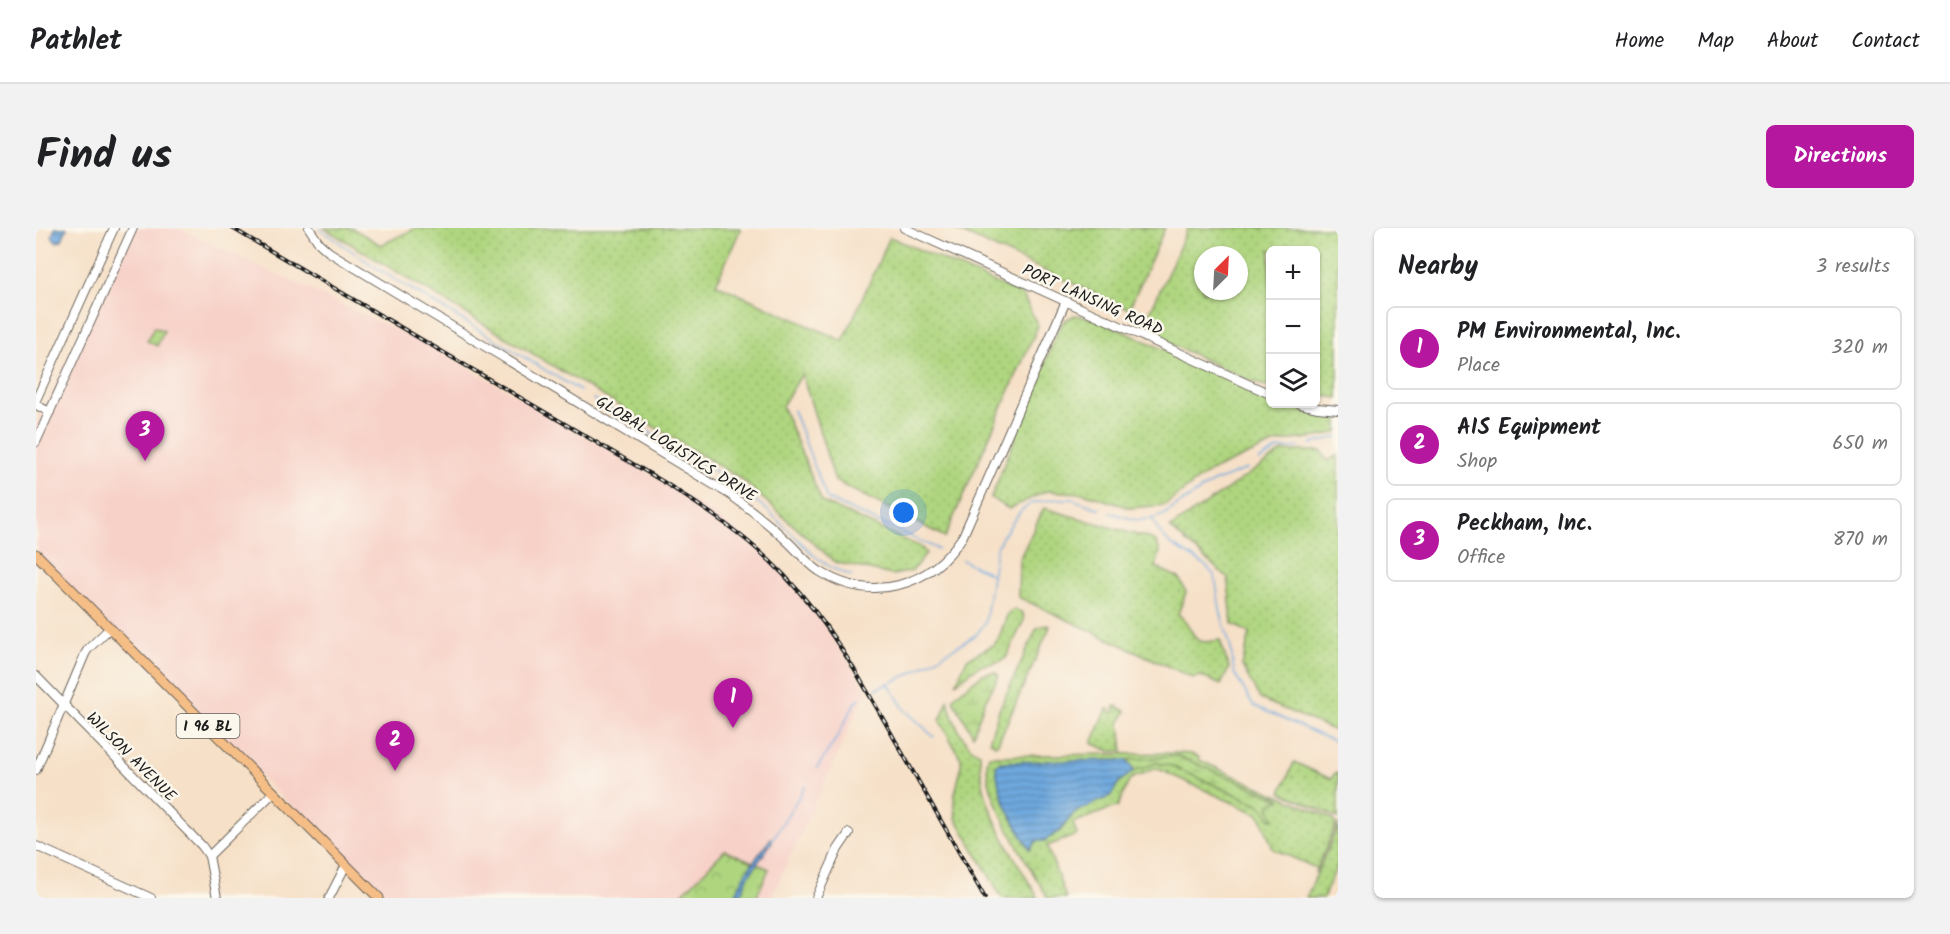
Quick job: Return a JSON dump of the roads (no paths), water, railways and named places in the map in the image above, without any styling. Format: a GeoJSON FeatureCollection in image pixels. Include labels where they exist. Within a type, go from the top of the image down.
{"type":"FeatureCollection","features":[{"type":"Feature","properties":{"kind":"main road","name":"I 96 BL"},"geometry":{"type":"LineString","coordinates":[[36,554],[379,898]]}},
{"type":"Feature","properties":{"kind":"street"},"geometry":{"type":"LineString","coordinates":[[36,400],[114,228]]}},
{"type":"Feature","properties":{"kind":"street"},"geometry":{"type":"LineString","coordinates":[[120,258],[121,244],[128,228]]}},
{"type":"Feature","properties":{"kind":"street"},"geometry":{"type":"LineString","coordinates":[[36,442],[133,228]]}},
{"type":"Feature","properties":{"kind":"street","name":"GLOBAL LOGISTICS DRIVE"},"geometry":{"type":"LineString","coordinates":[[309,228],[319,243],[329,252],[729,494],[772,528],[818,570],[851,586],[871,588],[902,585],[921,578],[939,565],[963,537],[1066,301]]}},
{"type":"Feature","properties":{"kind":"street","name":"PORT LANSING ROAD"},"geometry":{"type":"LineString","coordinates":[[904,228],[1266,392]]}},
{"type":"Feature","properties":{"kind":"street"},"geometry":{"type":"LineString","coordinates":[[70,325],[86,332]]}},
{"type":"Feature","properties":{"kind":"street"},"geometry":{"type":"LineString","coordinates":[[36,405],[50,412]]}},
{"type":"Feature","properties":{"kind":"street"},"geometry":{"type":"LineString","coordinates":[[1318,408],[1338,410]]}},
{"type":"Feature","properties":{"kind":"street"},"geometry":{"type":"LineString","coordinates":[[36,770],[88,649],[110,628]]}},
{"type":"Feature","properties":{"kind":"street","name":"WILSON AVENUE"},"geometry":{"type":"LineString","coordinates":[[36,676],[209,856]]}},
{"type":"Feature","properties":{"kind":"street"},"geometry":{"type":"LineString","coordinates":[[217,898],[209,856],[274,792]]}},
{"type":"Feature","properties":{"kind":"street"},"geometry":{"type":"LineString","coordinates":[[816,898],[838,849],[849,833]]}},
{"type":"Feature","properties":{"kind":"street"},"geometry":{"type":"LineString","coordinates":[[36,846],[151,898]]}},
{"type":"Feature","properties":{"kind":"street"},"geometry":{"type":"LineString","coordinates":[[329,898],[346,865]]}},
{"type":"Feature","properties":{"kind":"water"},"geometry":{"type":"Polygon","coordinates":[[[55,228],[67,228],[62,240],[58,242],[52,236],[55,228]]]}},
{"type":"Feature","properties":{"kind":"water"},"geometry":{"type":"Polygon","coordinates":[[[1127,760],[1134,771],[1119,782],[1111,796],[1074,813],[1060,831],[1044,841],[1036,841],[1030,850],[1003,799],[996,765],[1001,762],[1127,760]]]}},
{"type":"Feature","properties":{"kind":"water"},"geometry":{"type":"Polygon","coordinates":[[[771,838],[772,842],[748,877],[739,898],[734,898],[746,872],[771,838]]]}},
{"type":"Feature","properties":{"kind":"waterway"},"geometry":{"type":"LineString","coordinates":[[320,229],[378,269],[580,391]]}},
{"type":"Feature","properties":{"kind":"waterway"},"geometry":{"type":"LineString","coordinates":[[593,399],[721,475],[765,508],[816,557],[832,568],[852,576]]}},
{"type":"Feature","properties":{"kind":"waterway"},"geometry":{"type":"LineString","coordinates":[[793,410],[827,499],[938,549]]}},
{"type":"Feature","properties":{"kind":"waterway"},"geometry":{"type":"LineString","coordinates":[[1311,444],[1338,437]]}},
{"type":"Feature","properties":{"kind":"waterway"},"geometry":{"type":"LineString","coordinates":[[1259,461],[1278,449],[1300,447]]}},
{"type":"Feature","properties":{"kind":"waterway"},"geometry":{"type":"LineString","coordinates":[[1110,513],[1136,520],[1152,519],[1163,515],[1213,482],[1247,469]]}},
{"type":"Feature","properties":{"kind":"waterway"},"geometry":{"type":"LineString","coordinates":[[876,689],[912,673],[976,635],[985,623],[996,550],[1002,537],[1020,512],[1031,503],[1072,499],[1100,509]]}},
{"type":"Feature","properties":{"kind":"waterway"},"geometry":{"type":"LineString","coordinates":[[1152,519],[1170,544],[1205,565],[1215,576],[1234,673],[1254,706],[1338,743]]}},
{"type":"Feature","properties":{"kind":"waterway"},"geometry":{"type":"LineString","coordinates":[[962,560],[991,574]]}},
{"type":"Feature","properties":{"kind":"waterway"},"geometry":{"type":"LineString","coordinates":[[888,683],[904,709],[934,737]]}},
{"type":"Feature","properties":{"kind":"waterway"},"geometry":{"type":"LineString","coordinates":[[817,768],[860,698]]}},
{"type":"Feature","properties":{"kind":"waterway"},"geometry":{"type":"LineString","coordinates":[[772,840],[805,787]]}},
{"type":"Feature","properties":{"kind":"railway"},"geometry":{"type":"LineString","coordinates":[[232,228],[662,481],[711,513],[756,548],[801,594],[845,654],[985,898]]}},
{"type":"Feature","properties":{"kind":"place","name":"Peckham, Inc."},"geometry":{"type":"Point","coordinates":[145,461]}},
{"type":"Feature","properties":{"kind":"place","name":"PM Environmental, Inc."},"geometry":{"type":"Point","coordinates":[733,728]}},
{"type":"Feature","properties":{"kind":"place","name":"AIS Equipment"},"geometry":{"type":"Point","coordinates":[395,771]}}]}
